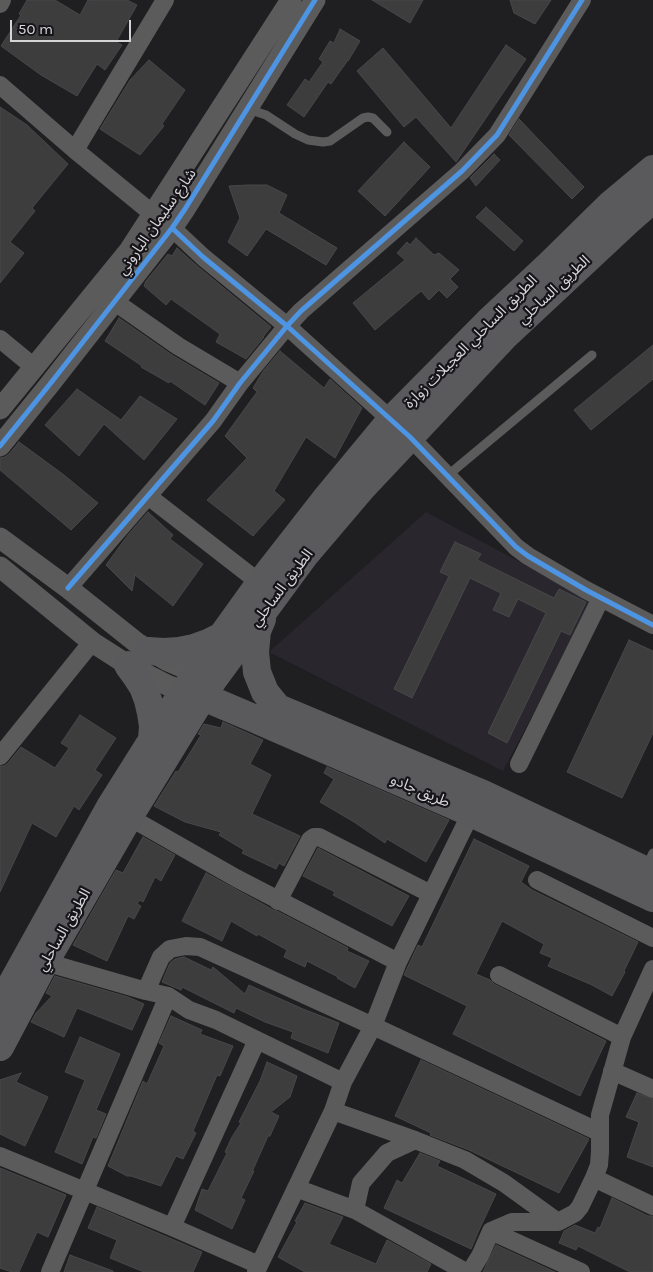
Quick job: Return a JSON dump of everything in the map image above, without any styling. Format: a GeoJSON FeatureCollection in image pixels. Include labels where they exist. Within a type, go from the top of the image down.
{"type":"FeatureCollection","features":[{"type":"Feature","properties":{"kind":"highway","name":"الطريق الساحلي العجيلات زوارة"},"geometry":{"type":"LineString","coordinates":[[199,686],[222,636],[324,501],[400,428],[488,322],[610,205],[653,170]]}},
{"type":"Feature","properties":{"kind":"highway","name":"الطريق الساحلي"},"geometry":{"type":"LineString","coordinates":[[0,1005],[110,807],[152,740],[265,611],[290,574],[342,510],[400,428],[506,335],[653,199]]}},
{"type":"Feature","properties":{"kind":"highway"},"geometry":{"type":"LineString","coordinates":[[265,611],[257,631],[254,652],[257,672],[265,692],[278,708]]}},
{"type":"Feature","properties":{"kind":"highway"},"geometry":{"type":"LineString","coordinates":[[152,740],[153,726],[148,700],[136,676],[138,658],[194,648],[222,636]]}},
{"type":"Feature","properties":{"kind":"highway","name":"الطريق الساحلي"},"geometry":{"type":"LineString","coordinates":[[0,1047],[45,962],[129,818],[199,686]]}},
{"type":"Feature","properties":{"kind":"highway","name":"طريق جادو"},"geometry":{"type":"LineString","coordinates":[[199,686],[278,708],[650,866]]}},
{"type":"Feature","properties":{"kind":"highway","name":"طريق جادو"},"geometry":{"type":"LineString","coordinates":[[199,686],[227,706],[471,813],[653,898]]}},
{"type":"Feature","properties":{"kind":"street"},"geometry":{"type":"LineString","coordinates":[[0,4],[2,0]]}},
{"type":"Feature","properties":{"kind":"street"},"geometry":{"type":"LineString","coordinates":[[76,150],[165,0]]}},
{"type":"Feature","properties":{"kind":"street","name":"شارع سليمان الباروني"},"geometry":{"type":"LineString","coordinates":[[0,446],[115,302],[185,209],[291,0]]}},
{"type":"Feature","properties":{"kind":"street","name":"شارع سليمان الباروني"},"geometry":{"type":"LineString","coordinates":[[0,409],[129,251],[152,214],[315,0]]}},
{"type":"Feature","properties":{"kind":"street"},"geometry":{"type":"LineString","coordinates":[[68,588],[213,421],[240,382],[301,311],[462,171],[496,135],[582,0]]}},
{"type":"Feature","properties":{"kind":"street"},"geometry":{"type":"LineString","coordinates":[[0,86],[152,214]]}},
{"type":"Feature","properties":{"kind":"street"},"geometry":{"type":"LineString","coordinates":[[172,228],[203,257],[287,326],[400,428],[516,547],[528,556],[601,598],[653,624]]}},
{"type":"Feature","properties":{"kind":"street"},"geometry":{"type":"LineString","coordinates":[[115,302],[178,346],[240,382]]}},
{"type":"Feature","properties":{"kind":"street"},"geometry":{"type":"LineString","coordinates":[[0,339],[34,367]]}},
{"type":"Feature","properties":{"kind":"street"},"geometry":{"type":"LineString","coordinates":[[148,496],[260,584]]}},
{"type":"Feature","properties":{"kind":"street"},"geometry":{"type":"LineString","coordinates":[[0,538],[68,588],[137,643],[138,658]]}},
{"type":"Feature","properties":{"kind":"street"},"geometry":{"type":"LineString","coordinates":[[0,568],[92,642],[138,658],[166,660],[199,686]]}},
{"type":"Feature","properties":{"kind":"street"},"geometry":{"type":"LineString","coordinates":[[519,764],[601,598]]}},
{"type":"Feature","properties":{"kind":"street"},"geometry":{"type":"LineString","coordinates":[[0,756],[92,642]]}},
{"type":"Feature","properties":{"kind":"street"},"geometry":{"type":"LineString","coordinates":[[0,1156],[172,1227],[258,1268],[372,1026],[398,962],[471,813]]}},
{"type":"Feature","properties":{"kind":"street"},"geometry":{"type":"LineString","coordinates":[[129,818],[278,901],[398,962]]}},
{"type":"Feature","properties":{"kind":"street"},"geometry":{"type":"LineString","coordinates":[[278,901],[310,840],[314,837],[323,838],[431,894]]}},
{"type":"Feature","properties":{"kind":"street"},"geometry":{"type":"LineString","coordinates":[[537,880],[653,938]]}},
{"type":"Feature","properties":{"kind":"street"},"geometry":{"type":"LineString","coordinates":[[146,991],[162,957],[170,949],[186,946],[200,947],[600,1132]]}},
{"type":"Feature","properties":{"kind":"street"},"geometry":{"type":"LineString","coordinates":[[45,962],[168,996],[189,1010],[216,1020],[344,1082]]}},
{"type":"Feature","properties":{"kind":"street"},"geometry":{"type":"LineString","coordinates":[[470,1272],[492,1231],[512,1222],[558,1222],[575,1214],[580,1207],[598,1165],[600,1115],[622,1036],[653,969]]}},
{"type":"Feature","properties":{"kind":"street"},"geometry":{"type":"LineString","coordinates":[[499,975],[622,1036]]}},
{"type":"Feature","properties":{"kind":"street"},"geometry":{"type":"LineString","coordinates":[[50,1272],[168,996]]}},
{"type":"Feature","properties":{"kind":"street"},"geometry":{"type":"LineString","coordinates":[[172,1227],[257,1040]]}},
{"type":"Feature","properties":{"kind":"street"},"geometry":{"type":"LineString","coordinates":[[612,1071],[653,1089]]}},
{"type":"Feature","properties":{"kind":"street"},"geometry":{"type":"LineString","coordinates":[[333,1111],[465,1160],[504,1184],[558,1222]]}},
{"type":"Feature","properties":{"kind":"street"},"geometry":{"type":"LineString","coordinates":[[355,1210],[361,1183],[387,1153],[415,1140]]}},
{"type":"Feature","properties":{"kind":"street"},"geometry":{"type":"LineString","coordinates":[[594,1178],[653,1206]]}},
{"type":"Feature","properties":{"kind":"street"},"geometry":{"type":"LineString","coordinates":[[296,1188],[355,1210],[466,1272]]}},
{"type":"Feature","properties":{"kind":"street"},"geometry":{"type":"LineString","coordinates":[[492,1231],[581,1272]]}},
{"type":"Feature","properties":{"kind":"lane"},"geometry":{"type":"LineString","coordinates":[[237,104],[266,115],[308,140],[330,141],[363,118],[368,117],[372,118],[387,132]]}},
{"type":"Feature","properties":{"kind":"lane"},"geometry":{"type":"LineString","coordinates":[[448,476],[592,355]]}},
{"type":"Feature","properties":{"kind":"shaded area"},"geometry":{"type":"Polygon","coordinates":[[[426,512],[593,601],[503,771],[269,652],[426,512]]]}},
{"type":"Feature","properties":{"kind":"building"},"geometry":{"type":"Polygon","coordinates":[[[27,0],[55,0],[80,15],[88,0],[127,0],[137,5],[116,42],[122,45],[105,70],[97,64],[77,96],[41,75],[1,46],[21,15],[19,14],[27,0]]]}},
{"type":"Feature","properties":{"kind":"building"},"geometry":{"type":"Polygon","coordinates":[[[372,0],[423,0],[410,23],[372,0]]]}},
{"type":"Feature","properties":{"kind":"building"},"geometry":{"type":"Polygon","coordinates":[[[510,0],[551,0],[535,24],[514,13],[510,0]]]}},
{"type":"Feature","properties":{"kind":"building"},"geometry":{"type":"Polygon","coordinates":[[[340,29],[360,41],[348,61],[331,84],[328,82],[304,117],[287,105],[305,79],[309,82],[323,62],[319,59],[330,41],[334,43],[340,29]]]}},
{"type":"Feature","properties":{"kind":"building"},"geometry":{"type":"Polygon","coordinates":[[[506,45],[526,59],[456,162],[416,117],[404,127],[357,71],[383,48],[451,128],[506,45]]]}},
{"type":"Feature","properties":{"kind":"building"},"geometry":{"type":"Polygon","coordinates":[[[149,60],[185,90],[162,124],[164,126],[140,155],[100,129],[130,80],[149,60]]]}},
{"type":"Feature","properties":{"kind":"building"},"geometry":{"type":"Polygon","coordinates":[[[0,107],[27,125],[68,164],[32,208],[35,211],[10,242],[24,253],[0,283],[0,107]]]}},
{"type":"Feature","properties":{"kind":"building"},"geometry":{"type":"Polygon","coordinates":[[[519,119],[584,187],[572,199],[509,135],[519,119]]]}},
{"type":"Feature","properties":{"kind":"building"},"geometry":{"type":"Polygon","coordinates":[[[404,142],[430,167],[385,216],[358,191],[404,142]]]}},
{"type":"Feature","properties":{"kind":"building"},"geometry":{"type":"Polygon","coordinates":[[[494,154],[500,160],[476,186],[470,178],[494,154]]]}},
{"type":"Feature","properties":{"kind":"building"},"geometry":{"type":"Polygon","coordinates":[[[267,185],[287,195],[279,213],[337,248],[326,265],[266,229],[247,256],[228,242],[240,218],[229,186],[267,185]]]}},
{"type":"Feature","properties":{"kind":"building"},"geometry":{"type":"Polygon","coordinates":[[[486,207],[523,241],[514,251],[476,217],[486,207]]]}},
{"type":"Feature","properties":{"kind":"building"},"geometry":{"type":"Polygon","coordinates":[[[416,238],[434,255],[439,253],[459,270],[450,279],[458,287],[447,298],[439,290],[429,300],[421,291],[375,330],[353,303],[405,260],[397,253],[407,242],[410,245],[416,238]]]}},
{"type":"Feature","properties":{"kind":"building"},"geometry":{"type":"Polygon","coordinates":[[[177,248],[271,327],[246,359],[216,342],[220,334],[171,299],[166,305],[144,286],[168,254],[172,256],[177,248]]]}},
{"type":"Feature","properties":{"kind":"building"},"geometry":{"type":"Polygon","coordinates":[[[119,318],[172,355],[219,383],[205,405],[170,381],[169,383],[141,367],[105,341],[119,318]]]}},
{"type":"Feature","properties":{"kind":"building"},"geometry":{"type":"Polygon","coordinates":[[[653,345],[653,379],[591,430],[574,410],[653,345]]]}},
{"type":"Feature","properties":{"kind":"building"},"geometry":{"type":"Polygon","coordinates":[[[280,351],[324,388],[330,379],[362,408],[335,458],[306,437],[274,491],[285,500],[253,536],[207,500],[247,458],[225,436],[257,392],[253,388],[264,370],[280,351]]]}},
{"type":"Feature","properties":{"kind":"building"},"geometry":{"type":"Polygon","coordinates":[[[77,389],[121,420],[140,396],[177,419],[144,460],[104,424],[79,456],[45,425],[77,389]]]}},
{"type":"Feature","properties":{"kind":"building"},"geometry":{"type":"Polygon","coordinates":[[[19,442],[98,503],[71,530],[0,470],[0,458],[9,454],[19,442]]]}},
{"type":"Feature","properties":{"kind":"building"},"geometry":{"type":"Polygon","coordinates":[[[148,512],[173,535],[170,539],[203,564],[173,606],[135,575],[132,591],[106,565],[148,512]]]}},
{"type":"Feature","properties":{"kind":"building"},"geometry":{"type":"Polygon","coordinates":[[[455,542],[481,554],[477,560],[554,598],[559,589],[586,602],[570,635],[561,631],[507,743],[488,733],[546,613],[518,599],[509,617],[493,610],[501,593],[470,578],[412,698],[394,689],[449,576],[440,572],[455,542]]]}},
{"type":"Feature","properties":{"kind":"building"},"geometry":{"type":"Polygon","coordinates":[[[629,640],[653,651],[653,733],[622,798],[567,772],[629,640]]]}},
{"type":"Feature","properties":{"kind":"building"},"geometry":{"type":"Polygon","coordinates":[[[80,715],[116,738],[95,770],[102,775],[79,810],[74,806],[56,837],[32,823],[0,892],[0,766],[8,763],[21,747],[55,768],[69,748],[61,743],[80,715]]]}},
{"type":"Feature","properties":{"kind":"building"},"geometry":{"type":"Polygon","coordinates":[[[223,722],[263,740],[250,764],[271,775],[252,814],[300,836],[284,866],[279,863],[276,869],[242,853],[244,850],[219,835],[221,832],[185,822],[154,806],[201,735],[198,734],[204,724],[221,728],[223,722]]]}},
{"type":"Feature","properties":{"kind":"building"},"geometry":{"type":"Polygon","coordinates":[[[327,767],[449,820],[426,862],[387,839],[385,843],[320,802],[334,779],[324,773],[327,767]]]}},
{"type":"Feature","properties":{"kind":"building"},"geometry":{"type":"Polygon","coordinates":[[[143,837],[175,855],[161,881],[155,877],[143,902],[140,900],[137,904],[141,906],[134,919],[128,916],[107,961],[73,945],[116,870],[123,873],[143,837]]]}},
{"type":"Feature","properties":{"kind":"building"},"geometry":{"type":"Polygon","coordinates":[[[474,839],[529,866],[521,882],[532,890],[638,942],[612,996],[548,966],[552,958],[540,953],[544,944],[502,921],[476,974],[606,1041],[580,1096],[453,1034],[467,1006],[404,975],[418,945],[422,947],[474,839]]]}},
{"type":"Feature","properties":{"kind":"building"},"geometry":{"type":"Polygon","coordinates":[[[318,848],[409,896],[392,926],[333,895],[335,892],[303,876],[318,848]]]}},
{"type":"Feature","properties":{"kind":"building"},"geometry":{"type":"Polygon","coordinates":[[[206,873],[348,948],[347,951],[369,961],[355,988],[307,961],[305,967],[284,957],[287,950],[231,921],[222,941],[182,921],[206,873]]]}},
{"type":"Feature","properties":{"kind":"building"},"geometry":{"type":"Polygon","coordinates":[[[184,957],[211,970],[213,967],[245,994],[249,985],[339,1023],[328,1053],[291,1038],[293,1032],[265,1022],[236,1008],[234,1013],[182,987],[181,990],[162,982],[170,963],[175,959],[184,957]]]}},
{"type":"Feature","properties":{"kind":"building"},"geometry":{"type":"Polygon","coordinates":[[[55,976],[128,997],[144,1004],[132,1030],[77,1008],[64,1037],[31,1022],[36,1013],[52,996],[46,993],[55,976]]]}},
{"type":"Feature","properties":{"kind":"building"},"geometry":{"type":"Polygon","coordinates":[[[171,1016],[202,1030],[200,1034],[233,1046],[220,1076],[217,1075],[193,1131],[196,1133],[183,1159],[176,1156],[161,1186],[127,1176],[108,1166],[143,1081],[147,1084],[164,1046],[159,1043],[171,1016]]]}},
{"type":"Feature","properties":{"kind":"building"},"geometry":{"type":"Polygon","coordinates":[[[80,1037],[120,1054],[96,1110],[106,1114],[96,1138],[93,1137],[82,1164],[55,1152],[85,1080],[65,1072],[80,1037]]]}},
{"type":"Feature","properties":{"kind":"building"},"geometry":{"type":"Polygon","coordinates":[[[421,1060],[589,1139],[559,1193],[469,1150],[430,1135],[431,1133],[395,1116],[421,1060]]]}},
{"type":"Feature","properties":{"kind":"building"},"geometry":{"type":"Polygon","coordinates":[[[267,1062],[297,1076],[290,1097],[271,1112],[279,1116],[270,1136],[268,1136],[241,1198],[245,1200],[232,1229],[195,1210],[202,1189],[208,1191],[227,1153],[225,1152],[241,1123],[239,1122],[260,1081],[267,1062]]]}},
{"type":"Feature","properties":{"kind":"building"},"geometry":{"type":"Polygon","coordinates":[[[21,1073],[16,1082],[48,1097],[25,1146],[0,1134],[0,1080],[21,1073]]]}},
{"type":"Feature","properties":{"kind":"building"},"geometry":{"type":"Polygon","coordinates":[[[637,1093],[653,1099],[653,1167],[627,1157],[639,1122],[626,1117],[637,1093]]]}},
{"type":"Feature","properties":{"kind":"building"},"geometry":{"type":"Polygon","coordinates":[[[420,1153],[440,1161],[437,1166],[496,1194],[471,1249],[384,1208],[397,1180],[402,1183],[420,1153]]]}},
{"type":"Feature","properties":{"kind":"building"},"geometry":{"type":"Polygon","coordinates":[[[0,1168],[66,1195],[48,1237],[37,1232],[19,1272],[0,1268],[0,1168]]]}},
{"type":"Feature","properties":{"kind":"building"},"geometry":{"type":"Polygon","coordinates":[[[612,1198],[648,1216],[653,1216],[653,1272],[630,1272],[578,1246],[576,1250],[559,1243],[564,1231],[575,1225],[595,1233],[598,1227],[600,1228],[612,1198]]]}},
{"type":"Feature","properties":{"kind":"building"},"geometry":{"type":"Polygon","coordinates":[[[305,1203],[343,1217],[329,1244],[376,1264],[387,1240],[431,1264],[427,1272],[305,1272],[278,1257],[305,1203]]]}},
{"type":"Feature","properties":{"kind":"building"},"geometry":{"type":"Polygon","coordinates":[[[97,1207],[202,1252],[193,1272],[144,1272],[110,1258],[117,1240],[88,1228],[97,1207]]]}},
{"type":"Feature","properties":{"kind":"building"},"geometry":{"type":"Polygon","coordinates":[[[496,1245],[555,1272],[483,1272],[496,1245]]]}},
{"type":"Feature","properties":{"kind":"building"},"geometry":{"type":"Polygon","coordinates":[[[70,1255],[113,1271],[113,1272],[64,1272],[70,1255]]]}},
{"type":"Feature","properties":{"kind":"cycle path"},"geometry":{"type":"LineString","coordinates":[[0,446],[172,228],[315,0]]}},
{"type":"Feature","properties":{"kind":"cycle path"},"geometry":{"type":"LineString","coordinates":[[68,588],[213,421],[240,383],[301,311],[462,171],[497,135],[582,0]]}},
{"type":"Feature","properties":{"kind":"cycle path"},"geometry":{"type":"LineString","coordinates":[[172,228],[203,257],[287,326],[410,437],[516,547],[586,590],[653,625]]}}]}
